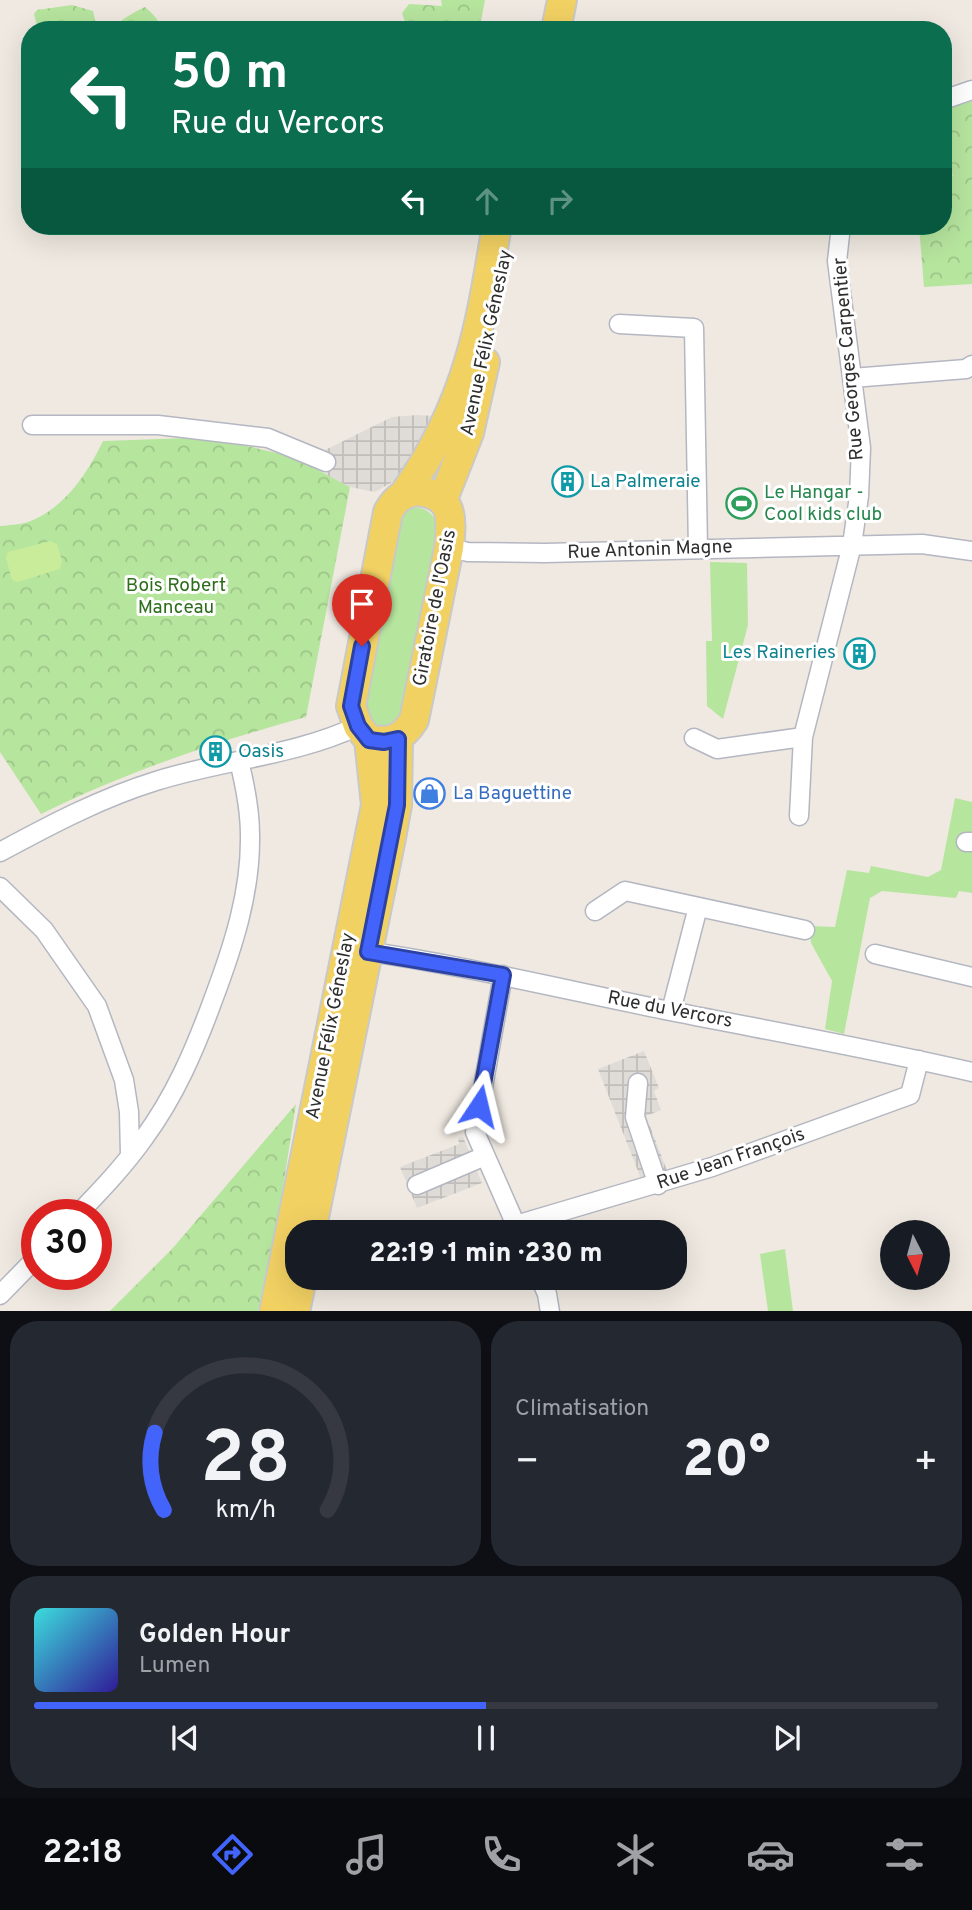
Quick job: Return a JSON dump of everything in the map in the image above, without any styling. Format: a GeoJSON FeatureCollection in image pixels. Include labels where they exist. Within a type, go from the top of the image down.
{"type":"FeatureCollection","features":[{"type":"Feature","properties":{"kind":"main road"},"geometry":{"type":"LineString","coordinates":[[538,21],[542,0]]}},
{"type":"Feature","properties":{"kind":"main road"},"geometry":{"type":"LineString","coordinates":[[558,21],[562,0]]}},
{"type":"Feature","properties":{"kind":"main road","name":"Avenue Félix Géneslay"},"geometry":{"type":"LineString","coordinates":[[404,494],[434,446],[461,387],[473,346],[495,235]]}},
{"type":"Feature","properties":{"kind":"main road","name":"Avenue Félix Géneslay"},"geometry":{"type":"LineString","coordinates":[[443,499],[469,433],[511,235]]}},
{"type":"Feature","properties":{"kind":"main road"},"geometry":{"type":"LineString","coordinates":[[398,739],[384,742],[363,733],[351,706],[367,616],[388,512],[394,501],[404,494],[417,491],[431,492],[443,499]]}},
{"type":"Feature","properties":{"kind":"main road","name":"Giratoire de l'Oasis"},"geometry":{"type":"LineString","coordinates":[[398,739],[407,732],[414,720],[449,548],[452,521],[443,499]]}},
{"type":"Feature","properties":{"kind":"main road","name":"Avenue Félix Géneslay"},"geometry":{"type":"LineString","coordinates":[[313,1220],[357,950],[376,805],[363,733]]}},
{"type":"Feature","properties":{"kind":"main road","name":"Avenue Félix Géneslay"},"geometry":{"type":"LineString","coordinates":[[274,1311],[357,950],[397,805],[398,739]]}},
{"type":"Feature","properties":{"kind":"main road"},"geometry":{"type":"LineString","coordinates":[[295,1311],[299,1290]]}},
{"type":"Feature","properties":{"kind":"street"},"geometry":{"type":"LineString","coordinates":[[952,97],[972,90]]}},
{"type":"Feature","properties":{"kind":"street","name":"Rue Georges Carpentier"},"geometry":{"type":"LineString","coordinates":[[799,817],[803,737],[852,545],[859,496],[861,448],[837,261],[840,235]]}},
{"type":"Feature","properties":{"kind":"street"},"geometry":{"type":"LineString","coordinates":[[619,324],[694,328],[698,549]]}},
{"type":"Feature","properties":{"kind":"street"},"geometry":{"type":"LineString","coordinates":[[852,379],[966,369],[972,365]]}},
{"type":"Feature","properties":{"kind":"street"},"geometry":{"type":"LineString","coordinates":[[32,425],[158,425],[268,438],[326,462]]}},
{"type":"Feature","properties":{"kind":"street","name":"Rue Antonin Magne"},"geometry":{"type":"LineString","coordinates":[[449,548],[468,552],[545,553],[922,544],[972,551]]}},
{"type":"Feature","properties":{"kind":"street"},"geometry":{"type":"LineString","coordinates":[[0,852],[73,813],[156,781],[363,733]]}},
{"type":"Feature","properties":{"kind":"street"},"geometry":{"type":"LineString","coordinates":[[694,738],[717,749],[803,737]]}},
{"type":"Feature","properties":{"kind":"street"},"geometry":{"type":"LineString","coordinates":[[91,1199],[156,1121],[191,1059],[234,945],[247,885],[250,835],[247,798],[239,761]]}},
{"type":"Feature","properties":{"kind":"street"},"geometry":{"type":"LineString","coordinates":[[0,887],[44,930],[97,1006],[124,1080],[129,1112],[130,1155]]}},
{"type":"Feature","properties":{"kind":"street"},"geometry":{"type":"LineString","coordinates":[[595,911],[625,891],[805,930]]}},
{"type":"Feature","properties":{"kind":"street"},"geometry":{"type":"LineString","coordinates":[[671,1011],[698,907]]}},
{"type":"Feature","properties":{"kind":"street","name":"Rue du Vercors"},"geometry":{"type":"LineString","coordinates":[[357,950],[503,975],[972,1072]]}},
{"type":"Feature","properties":{"kind":"street"},"geometry":{"type":"LineString","coordinates":[[875,954],[972,977]]}},
{"type":"Feature","properties":{"kind":"street"},"geometry":{"type":"LineString","coordinates":[[503,975],[475,1132],[514,1220]]}},
{"type":"Feature","properties":{"kind":"street","name":"Rue Jean François"},"geometry":{"type":"LineString","coordinates":[[546,1220],[712,1167],[910,1094],[919,1060]]}},
{"type":"Feature","properties":{"kind":"street"},"geometry":{"type":"LineString","coordinates":[[638,1083],[635,1117],[657,1185]]}},
{"type":"Feature","properties":{"kind":"street"},"geometry":{"type":"LineString","coordinates":[[417,1185],[485,1156]]}},
{"type":"Feature","properties":{"kind":"street"},"geometry":{"type":"LineString","coordinates":[[0,1295],[21,1273]]}},
{"type":"Feature","properties":{"kind":"street"},"geometry":{"type":"LineString","coordinates":[[545,1290],[550,1311]]}},
{"type":"Feature","properties":{"kind":"green space"},"geometry":{"type":"Polygon","coordinates":[[[441,0],[485,0],[481,21],[405,21],[402,13],[409,4],[442,6],[441,0]]]}},
{"type":"Feature","properties":{"kind":"green space"},"geometry":{"type":"Polygon","coordinates":[[[72,5],[93,11],[95,21],[36,21],[34,14],[37,10],[72,5]]]}},
{"type":"Feature","properties":{"kind":"green space"},"geometry":{"type":"Polygon","coordinates":[[[145,7],[157,21],[121,21],[145,7]]]}},
{"type":"Feature","properties":{"kind":"green space"},"geometry":{"type":"Polygon","coordinates":[[[972,101],[972,284],[924,287],[920,235],[952,235],[952,107],[972,101]]]}},
{"type":"Feature","properties":{"kind":"green space","name":"Bois Robert Manceau"},"geometry":{"type":"Polygon","coordinates":[[[188,438],[247,446],[294,457],[350,487],[306,717],[171,759],[41,814],[0,752],[0,526],[28,522],[53,508],[82,478],[103,441],[188,438]]]}},
{"type":"Feature","properties":{"kind":"green space"},"geometry":{"type":"Polygon","coordinates":[[[409,507],[429,512],[435,520],[437,530],[407,714],[403,722],[377,730],[364,715],[394,520],[409,507]]]}},
{"type":"Feature","properties":{"kind":"green space"},"geometry":{"type":"Polygon","coordinates":[[[50,541],[57,544],[62,561],[60,569],[18,582],[12,580],[6,558],[8,552],[50,541]]]}},
{"type":"Feature","properties":{"kind":"green space"},"geometry":{"type":"Polygon","coordinates":[[[710,562],[747,563],[748,625],[723,719],[707,706],[706,641],[712,641],[710,562]]]}},
{"type":"Feature","properties":{"kind":"green space"},"geometry":{"type":"Polygon","coordinates":[[[955,798],[972,802],[972,893],[959,891],[956,898],[882,891],[870,898],[844,1034],[825,1029],[832,981],[811,943],[810,926],[835,927],[847,870],[869,873],[871,866],[928,877],[941,870],[955,798]]]}},
{"type":"Feature","properties":{"kind":"green space"},"geometry":{"type":"Polygon","coordinates":[[[296,1104],[281,1200],[258,1311],[110,1311],[172,1249],[296,1104]]]}},
{"type":"Feature","properties":{"kind":"green space"},"geometry":{"type":"Polygon","coordinates":[[[785,1249],[793,1311],[768,1311],[760,1254],[785,1249]]]}},
{"type":"Feature","properties":{"kind":"shaded area"},"geometry":{"type":"Polygon","coordinates":[[[435,416],[403,476],[375,492],[350,487],[327,475],[325,450],[392,417],[435,416]]]}},
{"type":"Feature","properties":{"kind":"shaded area"},"geometry":{"type":"Polygon","coordinates":[[[644,1051],[659,1088],[654,1091],[661,1110],[646,1116],[668,1173],[645,1189],[598,1069],[644,1051]]]}},
{"type":"Feature","properties":{"kind":"shaded area"},"geometry":{"type":"Polygon","coordinates":[[[463,1137],[482,1183],[417,1208],[400,1167],[459,1144],[458,1138],[463,1137]]]}},
{"type":"Feature","properties":{"kind":"place","name":"La Palmeraie"},"geometry":{"type":"Point","coordinates":[567,482]}},
{"type":"Feature","properties":{"kind":"place","name":"Le Hangar - Cool kids club"},"geometry":{"type":"Point","coordinates":[741,504]}},
{"type":"Feature","properties":{"kind":"place","name":"Les Raineries"},"geometry":{"type":"Point","coordinates":[859,653]}},
{"type":"Feature","properties":{"kind":"place","name":"Oasis"},"geometry":{"type":"Point","coordinates":[215,752]}},
{"type":"Feature","properties":{"kind":"place","name":"La Baguettine"},"geometry":{"type":"Point","coordinates":[430,794]}},
{"type":"Feature","properties":{"kind":"route"},"geometry":{"type":"LineString","coordinates":[[362,646],[351,706],[358,726],[369,740],[384,742],[398,739],[397,805],[368,952],[503,975],[479,1106]]}}]}
